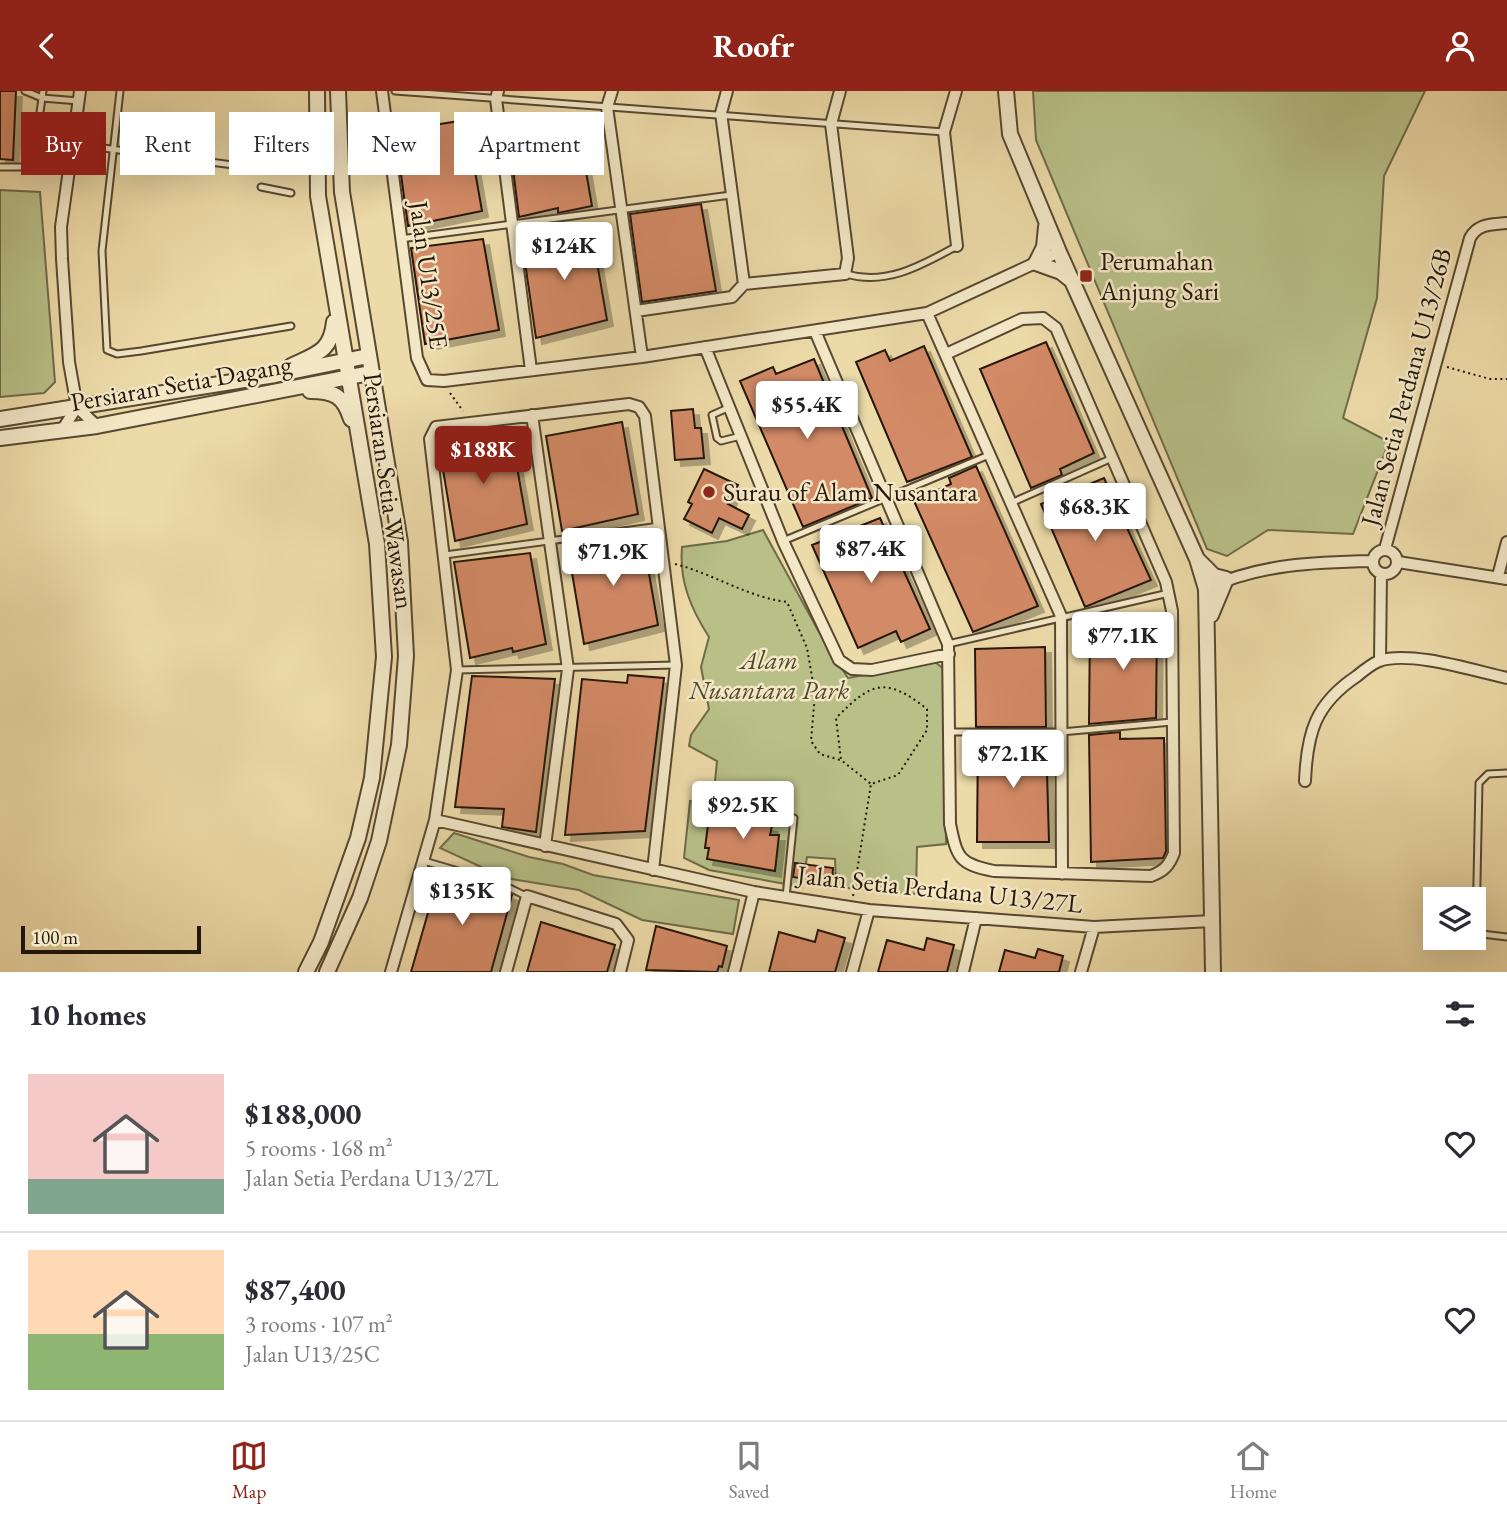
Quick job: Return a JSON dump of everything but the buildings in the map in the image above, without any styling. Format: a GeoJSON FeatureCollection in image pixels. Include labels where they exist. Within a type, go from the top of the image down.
{"type":"FeatureCollection","features":[{"type":"Feature","properties":{"kind":"street","name":"Persiaran Setia Wawasan"},"geometry":{"type":"LineString","coordinates":[[317,91],[317,112]]}},
{"type":"Feature","properties":{"kind":"street","name":"Persiaran Setia Wawasan"},"geometry":{"type":"LineString","coordinates":[[327,972],[360,898],[379,841],[399,745],[406,656],[400,542],[342,192],[338,91]]}},
{"type":"Feature","properties":{"kind":"street","name":"Jalan U13/25E"},"geometry":{"type":"LineString","coordinates":[[382,91],[417,358],[432,380]]}},
{"type":"Feature","properties":{"kind":"street"},"geometry":{"type":"LineString","coordinates":[[612,91],[607,107],[642,357]]}},
{"type":"Feature","properties":{"kind":"street"},"geometry":{"type":"LineString","coordinates":[[727,91],[721,113],[744,284]]}},
{"type":"Feature","properties":{"kind":"street"},"geometry":{"type":"LineString","coordinates":[[636,311],[732,297],[744,284],[845,274],[848,258],[831,124],[840,91]]}},
{"type":"Feature","properties":{"kind":"street"},"geometry":{"type":"LineString","coordinates":[[956,91],[944,132],[957,246]]}},
{"type":"Feature","properties":{"kind":"street"},"geometry":{"type":"LineString","coordinates":[[1006,91],[1010,134],[1059,252],[1197,559],[1206,589],[1213,972]]}},
{"type":"Feature","properties":{"kind":"street"},"geometry":{"type":"LineString","coordinates":[[497,95],[531,370]]}},
{"type":"Feature","properties":{"kind":"street"},"geometry":{"type":"LineString","coordinates":[[68,175],[61,226],[68,351],[77,407],[97,426]]}},
{"type":"Feature","properties":{"kind":"street","name":"Persiaran Setia Wawasan"},"geometry":{"type":"LineString","coordinates":[[306,972],[321,941],[358,838],[376,745],[384,657],[377,544],[335,303],[317,175]]}},
{"type":"Feature","properties":{"kind":"street"},"geometry":{"type":"LineString","coordinates":[[1036,263],[1044,247],[1045,219]]}},
{"type":"Feature","properties":{"kind":"street","name":"Jalan Setia Perdana U13/26B"},"geometry":{"type":"LineString","coordinates":[[1385,549],[1470,238],[1475,229],[1481,226],[1507,223]]}},
{"type":"Feature","properties":{"kind":"street"},"geometry":{"type":"LineString","coordinates":[[432,380],[642,357],[927,313],[1059,252]]}},
{"type":"Feature","properties":{"kind":"street"},"geometry":{"type":"LineString","coordinates":[[1036,263],[1061,272],[1072,281]]}},
{"type":"Feature","properties":{"kind":"street"},"geometry":{"type":"LineString","coordinates":[[275,375],[326,348],[332,338],[335,303]]}},
{"type":"Feature","properties":{"kind":"street"},"geometry":{"type":"LineString","coordinates":[[927,313],[1062,616],[1062,874]]}},
{"type":"Feature","properties":{"kind":"street"},"geometry":{"type":"LineString","coordinates":[[815,331],[887,496],[948,649],[950,824],[956,853],[970,866],[994,871],[1151,876],[1169,865],[1174,853],[1172,611],[1169,593],[1056,328],[1043,318],[1022,319],[946,354]]}},
{"type":"Feature","properties":{"kind":"street"},"geometry":{"type":"LineString","coordinates":[[705,347],[783,541],[839,660],[852,669],[872,670],[948,649]]}},
{"type":"Feature","properties":{"kind":"street","name":"Persiaran Setia Dagang"},"geometry":{"type":"LineString","coordinates":[[0,419],[275,375],[368,356]]}},
{"type":"Feature","properties":{"kind":"street","name":"Persiaran Setia Dagang"},"geometry":{"type":"LineString","coordinates":[[0,438],[97,426],[370,373]]}},
{"type":"Feature","properties":{"kind":"street"},"geometry":{"type":"LineString","coordinates":[[276,392],[330,391],[339,395],[348,410],[362,458]]}},
{"type":"Feature","properties":{"kind":"street"},"geometry":{"type":"LineString","coordinates":[[391,972],[435,820],[457,670],[430,435],[436,427],[629,404],[639,407],[645,416],[676,665],[653,870]]}},
{"type":"Feature","properties":{"kind":"street"},"geometry":{"type":"LineString","coordinates":[[62,430],[77,407]]}},
{"type":"Feature","properties":{"kind":"street"},"geometry":{"type":"LineString","coordinates":[[532,415],[568,669],[544,846]]}},
{"type":"Feature","properties":{"kind":"street"},"geometry":{"type":"LineString","coordinates":[[1398,562],[1502,577],[1507,542]]}},
{"type":"Feature","properties":{"kind":"street"},"geometry":{"type":"LineString","coordinates":[[1381,574],[1375,569],[1373,561],[1378,552],[1385,549],[1392,551],[1398,562]]}},
{"type":"Feature","properties":{"kind":"street"},"geometry":{"type":"LineString","coordinates":[[1197,559],[1214,576],[1226,579]]}},
{"type":"Feature","properties":{"kind":"street"},"geometry":{"type":"LineString","coordinates":[[1206,589],[1226,579],[1296,562],[1373,561]]}},
{"type":"Feature","properties":{"kind":"street"},"geometry":{"type":"LineString","coordinates":[[1381,574],[1392,572],[1398,562]]}},
{"type":"Feature","properties":{"kind":"street"},"geometry":{"type":"LineString","coordinates":[[1380,661],[1381,574]]}},
{"type":"Feature","properties":{"kind":"street"},"geometry":{"type":"LineString","coordinates":[[1208,622],[1226,579]]}},
{"type":"Feature","properties":{"kind":"street"},"geometry":{"type":"LineString","coordinates":[[1305,781],[1307,750],[1315,720],[1335,691],[1380,661],[1414,659],[1507,678]]}},
{"type":"Feature","properties":{"kind":"street","name":"Jalan Setia Perdana U13/27L"},"geometry":{"type":"LineString","coordinates":[[435,820],[754,892],[869,910],[1094,926],[1212,921]]}},
{"type":"Feature","properties":{"kind":"street"},"geometry":{"type":"LineString","coordinates":[[734,972],[754,892]]}},
{"type":"Feature","properties":{"kind":"street"},"geometry":{"type":"LineString","coordinates":[[506,972],[527,896],[616,924],[625,932],[627,949],[620,972]]}},
{"type":"Feature","properties":{"kind":"street"},"geometry":{"type":"LineString","coordinates":[[852,972],[869,910]]}},
{"type":"Feature","properties":{"kind":"street"},"geometry":{"type":"LineString","coordinates":[[963,972],[976,918]]}},
{"type":"Feature","properties":{"kind":"street"},"geometry":{"type":"LineString","coordinates":[[1081,972],[1094,926]]}},
{"type":"Feature","properties":{"kind":"lane"},"geometry":{"type":"LineString","coordinates":[[25,91],[43,95],[79,96]]}},
{"type":"Feature","properties":{"kind":"lane"},"geometry":{"type":"LineString","coordinates":[[121,91],[102,251],[106,346],[113,353],[141,351],[291,326]]}},
{"type":"Feature","properties":{"kind":"lane"},"geometry":{"type":"LineString","coordinates":[[395,91],[497,95],[607,107],[721,113],[944,132]]}},
{"type":"Feature","properties":{"kind":"lane"},"geometry":{"type":"LineString","coordinates":[[0,167],[23,167],[33,162],[43,95]]}},
{"type":"Feature","properties":{"kind":"lane"},"geometry":{"type":"LineString","coordinates":[[106,149],[229,165]]}},
{"type":"Feature","properties":{"kind":"lane"},"geometry":{"type":"LineString","coordinates":[[261,187],[291,193]]}},
{"type":"Feature","properties":{"kind":"lane"},"geometry":{"type":"LineString","coordinates":[[400,239],[731,195]]}},
{"type":"Feature","properties":{"kind":"lane"},"geometry":{"type":"LineString","coordinates":[[845,274],[861,278],[884,278],[920,266],[957,246]]}},
{"type":"Feature","properties":{"kind":"lane"},"geometry":{"type":"LineString","coordinates":[[730,407],[712,415],[717,438],[721,441],[741,436]]}},
{"type":"Feature","properties":{"kind":"lane"},"geometry":{"type":"LineString","coordinates":[[783,541],[989,455]]}},
{"type":"Feature","properties":{"kind":"lane"},"geometry":{"type":"LineString","coordinates":[[1010,503],[1110,459]]}},
{"type":"Feature","properties":{"kind":"lane"},"geometry":{"type":"LineString","coordinates":[[443,555],[660,526]]}},
{"type":"Feature","properties":{"kind":"lane"},"geometry":{"type":"LineString","coordinates":[[948,649],[1062,616],[1169,593]]}},
{"type":"Feature","properties":{"kind":"lane"},"geometry":{"type":"LineString","coordinates":[[457,670],[676,665]]}},
{"type":"Feature","properties":{"kind":"lane"},"geometry":{"type":"LineString","coordinates":[[948,731],[1061,732],[1172,722]]}},
{"type":"Feature","properties":{"kind":"lane"},"geometry":{"type":"LineString","coordinates":[[1507,773],[1488,774],[1479,783],[1476,928],[1482,934],[1507,937]]}},
{"type":"Feature","properties":{"kind":"lane"},"geometry":{"type":"LineString","coordinates":[[757,815],[794,818],[786,897]]}},
{"type":"Feature","properties":{"kind":"lane"},"geometry":{"type":"LineString","coordinates":[[424,861],[499,883],[527,896]]}},
{"type":"Feature","properties":{"kind":"path"},"geometry":{"type":"LineString","coordinates":[[1436,364],[1490,379],[1507,379]]}},
{"type":"Feature","properties":{"kind":"path"},"geometry":{"type":"LineString","coordinates":[[432,380],[461,406],[467,422]]}},
{"type":"Feature","properties":{"kind":"path"},"geometry":{"type":"LineString","coordinates":[[664,561],[695,569],[760,598],[787,602],[807,648],[815,694],[811,741],[820,754],[841,760],[871,784]]}},
{"type":"Feature","properties":{"kind":"path"},"geometry":{"type":"LineString","coordinates":[[841,760],[836,718],[862,692],[888,687],[902,689],[927,709],[928,730],[898,775],[871,784]]}},
{"type":"Feature","properties":{"kind":"path"},"geometry":{"type":"LineString","coordinates":[[851,907],[871,784]]}},
{"type":"Feature","properties":{"kind":"green space"},"geometry":{"type":"Polygon","coordinates":[[[1033,91],[1425,91],[1384,176],[1377,298],[1343,418],[1389,442],[1353,534],[1268,530],[1227,556],[1207,549],[1036,140],[1033,91]]]}},
{"type":"Feature","properties":{"kind":"green space"},"geometry":{"type":"Polygon","coordinates":[[[0,190],[40,192],[55,382],[44,393],[0,397],[0,190]]]}},
{"type":"Feature","properties":{"kind":"green space","name":"Alam Nusantara Park"},"geometry":{"type":"Polygon","coordinates":[[[763,530],[825,643],[848,678],[916,666],[930,658],[945,670],[946,844],[917,847],[916,894],[836,887],[835,859],[807,857],[802,887],[709,870],[684,858],[690,801],[713,802],[717,761],[689,746],[691,735],[709,709],[701,667],[709,637],[684,583],[682,547],[727,541],[763,530]]]}},
{"type":"Feature","properties":{"kind":"green space"},"geometry":{"type":"Polygon","coordinates":[[[454,833],[593,875],[739,900],[733,934],[642,920],[579,890],[505,878],[440,848],[454,833]]]}},
{"type":"Feature","properties":{"kind":"place","name":"Perumahan Anjung Sari"},"geometry":{"type":"Point","coordinates":[1086,276]}},
{"type":"Feature","properties":{"kind":"place","name":"Surau of Alam Nusantara"},"geometry":{"type":"Point","coordinates":[709,492]}}]}
